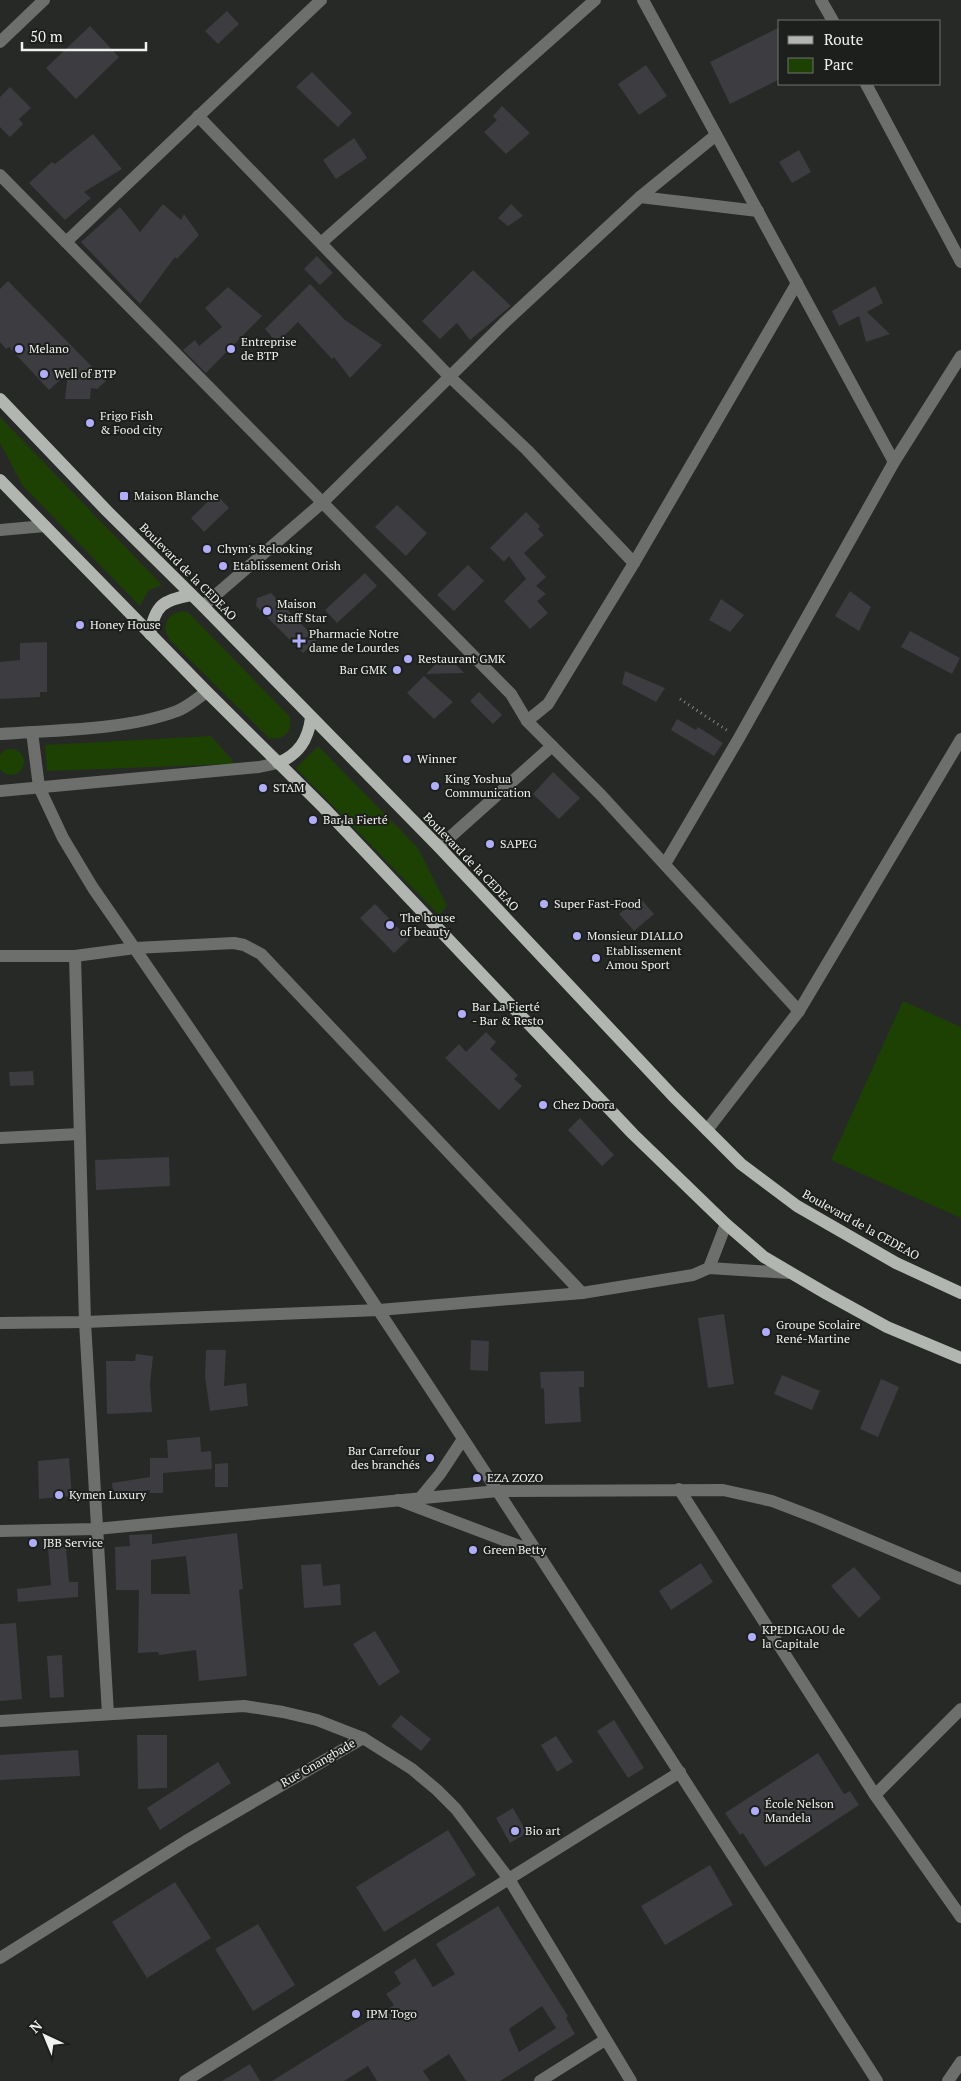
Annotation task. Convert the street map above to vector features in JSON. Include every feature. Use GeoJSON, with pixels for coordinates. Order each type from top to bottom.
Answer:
{"type":"FeatureCollection","features":[{"type":"Feature","properties":{"kind":"main road","name":"Boulevard de la CEDEAO"},"geometry":{"type":"LineString","coordinates":[[0,399],[107,511],[203,606],[439,847],[741,1164],[797,1206],[896,1262],[961,1292]]}},
{"type":"Feature","properties":{"kind":"main road"},"geometry":{"type":"LineString","coordinates":[[0,480],[207,692],[324,808],[633,1134],[726,1224],[764,1257],[790,1273],[887,1326],[961,1358]]}},
{"type":"Feature","properties":{"kind":"main road"},"geometry":{"type":"LineString","coordinates":[[150,634],[153,617],[162,605],[173,598],[191,595]]}},
{"type":"Feature","properties":{"kind":"main road"},"geometry":{"type":"LineString","coordinates":[[278,763],[290,758],[302,746],[309,733],[311,718]]}},
{"type":"Feature","properties":{"kind":"street"},"geometry":{"type":"LineString","coordinates":[[0,42],[44,0]]}},
{"type":"Feature","properties":{"kind":"street"},"geometry":{"type":"LineString","coordinates":[[321,243],[595,0]]}},
{"type":"Feature","properties":{"kind":"street"},"geometry":{"type":"LineString","coordinates":[[643,0],[894,462]]}},
{"type":"Feature","properties":{"kind":"street"},"geometry":{"type":"LineString","coordinates":[[821,0],[832,20]]}},
{"type":"Feature","properties":{"kind":"street"},"geometry":{"type":"LineString","coordinates":[[66,242],[316,2]]}},
{"type":"Feature","properties":{"kind":"street"},"geometry":{"type":"LineString","coordinates":[[867,85],[961,262]]}},
{"type":"Feature","properties":{"kind":"street"},"geometry":{"type":"LineString","coordinates":[[198,116],[449,376],[527,450],[634,563]]}},
{"type":"Feature","properties":{"kind":"street"},"geometry":{"type":"LineString","coordinates":[[203,606],[322,502],[449,376],[640,197],[716,135]]}},
{"type":"Feature","properties":{"kind":"street"},"geometry":{"type":"LineString","coordinates":[[0,175],[511,694],[527,721],[601,795],[800,1011]]}},
{"type":"Feature","properties":{"kind":"street"},"geometry":{"type":"LineString","coordinates":[[640,197],[758,211]]}},
{"type":"Feature","properties":{"kind":"street"},"geometry":{"type":"LineString","coordinates":[[527,721],[548,704],[634,563],[797,283]]}},
{"type":"Feature","properties":{"kind":"street"},"geometry":{"type":"LineString","coordinates":[[665,864],[739,738],[894,462],[961,356]]}},
{"type":"Feature","properties":{"kind":"street"},"geometry":{"type":"LineString","coordinates":[[0,530],[45,526]]}},
{"type":"Feature","properties":{"kind":"street"},"geometry":{"type":"LineString","coordinates":[[0,734],[110,725],[157,717],[179,710],[207,692]]}},
{"type":"Feature","properties":{"kind":"street"},"geometry":{"type":"LineString","coordinates":[[32,732],[38,787],[63,838],[93,888],[379,1310],[498,1491],[877,2081]]}},
{"type":"Feature","properties":{"kind":"street"},"geometry":{"type":"LineString","coordinates":[[707,1130],[800,1011],[961,739]]}},
{"type":"Feature","properties":{"kind":"street"},"geometry":{"type":"LineString","coordinates":[[439,847],[552,746]]}},
{"type":"Feature","properties":{"kind":"street"},"geometry":{"type":"LineString","coordinates":[[0,791],[259,767],[278,763]]}},
{"type":"Feature","properties":{"kind":"street"},"geometry":{"type":"LineString","coordinates":[[0,956],[75,956],[135,948],[234,943],[244,945],[261,954],[582,1293]]}},
{"type":"Feature","properties":{"kind":"street"},"geometry":{"type":"LineString","coordinates":[[75,956],[85,1322],[108,1714]]}},
{"type":"Feature","properties":{"kind":"street"},"geometry":{"type":"LineString","coordinates":[[0,1138],[79,1134]]}},
{"type":"Feature","properties":{"kind":"street"},"geometry":{"type":"LineString","coordinates":[[709,1268],[726,1224]]}},
{"type":"Feature","properties":{"kind":"street"},"geometry":{"type":"LineString","coordinates":[[0,1324],[379,1310],[582,1293],[693,1274],[709,1268],[790,1273]]}},
{"type":"Feature","properties":{"kind":"street"},"geometry":{"type":"LineString","coordinates":[[421,1497],[440,1474],[463,1439]]}},
{"type":"Feature","properties":{"kind":"street"},"geometry":{"type":"LineString","coordinates":[[679,1489],[875,1795],[961,1917]]}},
{"type":"Feature","properties":{"kind":"street"},"geometry":{"type":"LineString","coordinates":[[0,1531],[96,1529],[498,1491],[723,1490],[772,1501],[961,1579]]}},
{"type":"Feature","properties":{"kind":"street"},"geometry":{"type":"LineString","coordinates":[[398,1500],[538,1553]]}},
{"type":"Feature","properties":{"kind":"street"},"geometry":{"type":"LineString","coordinates":[[0,1721],[244,1706],[317,1720],[363,1738]]}},
{"type":"Feature","properties":{"kind":"street"},"geometry":{"type":"LineString","coordinates":[[875,1795],[961,1709]]}},
{"type":"Feature","properties":{"kind":"street","name":"Rue Gnangbade"},"geometry":{"type":"LineString","coordinates":[[0,1958],[186,1841],[363,1738],[412,1770],[437,1790],[456,1810],[509,1879],[631,2081]]}},
{"type":"Feature","properties":{"kind":"street"},"geometry":{"type":"LineString","coordinates":[[185,2081],[680,1772]]}},
{"type":"Feature","properties":{"kind":"street"},"geometry":{"type":"LineString","coordinates":[[540,2081],[605,2040]]}},
{"type":"Feature","properties":{"kind":"street"},"geometry":{"type":"LineString","coordinates":[[948,2081],[961,2062]]}},
{"type":"Feature","properties":{"kind":"path"},"geometry":{"type":"LineString","coordinates":[[680,699],[739,738]]}},
{"type":"Feature","properties":{"kind":"green space"},"geometry":{"type":"Polygon","coordinates":[[[0,417],[162,585],[148,591],[140,606],[23,486],[0,443],[0,417]]]}},
{"type":"Feature","properties":{"kind":"green space"},"geometry":{"type":"Polygon","coordinates":[[[182,611],[189,613],[290,717],[290,727],[283,737],[269,738],[169,639],[166,629],[167,621],[169,617],[182,611]]]}},
{"type":"Feature","properties":{"kind":"green space"},"geometry":{"type":"Polygon","coordinates":[[[211,736],[233,761],[232,764],[47,771],[45,745],[211,736]]]}},
{"type":"Feature","properties":{"kind":"green space"},"geometry":{"type":"Polygon","coordinates":[[[318,746],[418,848],[447,906],[439,915],[296,768],[318,746]]]}},
{"type":"Feature","properties":{"kind":"green space"},"geometry":{"type":"Polygon","coordinates":[[[6,750],[16,750],[23,757],[23,767],[16,774],[6,774],[-1,767],[-1,757],[6,750]]]}},
{"type":"Feature","properties":{"kind":"green space"},"geometry":{"type":"Polygon","coordinates":[[[903,1001],[961,1027],[961,1218],[831,1160],[903,1001]]]}},
{"type":"Feature","properties":{"kind":"building"},"geometry":{"type":"Polygon","coordinates":[[[227,11],[239,24],[218,44],[205,31],[227,11]]]}},
{"type":"Feature","properties":{"kind":"building"},"geometry":{"type":"Polygon","coordinates":[[[90,26],[119,57],[76,99],[46,68],[90,26]]]}},
{"type":"Feature","properties":{"kind":"building"},"geometry":{"type":"Polygon","coordinates":[[[778,28],[778,80],[730,104],[710,62],[778,28]]]}},
{"type":"Feature","properties":{"kind":"building"},"geometry":{"type":"Polygon","coordinates":[[[646,65],[667,96],[639,115],[618,84],[646,65]]]}},
{"type":"Feature","properties":{"kind":"building"},"geometry":{"type":"Polygon","coordinates":[[[312,72],[352,113],[338,127],[296,87],[312,72]]]}},
{"type":"Feature","properties":{"kind":"building"},"geometry":{"type":"Polygon","coordinates":[[[10,87],[31,108],[19,119],[23,124],[10,137],[0,127],[0,97],[10,87]]]}},
{"type":"Feature","properties":{"kind":"building"},"geometry":{"type":"Polygon","coordinates":[[[502,106],[530,133],[506,154],[484,132],[497,120],[493,116],[502,106]]]}},
{"type":"Feature","properties":{"kind":"building"},"geometry":{"type":"Polygon","coordinates":[[[93,134],[122,169],[84,192],[91,198],[65,220],[29,183],[52,162],[55,164],[93,134]]]}},
{"type":"Feature","properties":{"kind":"building"},"geometry":{"type":"Polygon","coordinates":[[[354,138],[367,158],[336,179],[323,160],[354,138]]]}},
{"type":"Feature","properties":{"kind":"building"},"geometry":{"type":"Polygon","coordinates":[[[799,150],[811,172],[792,183],[779,162],[799,150]]]}},
{"type":"Feature","properties":{"kind":"building"},"geometry":{"type":"Polygon","coordinates":[[[163,204],[181,220],[184,214],[199,235],[177,259],[175,257],[140,304],[81,242],[120,207],[140,232],[163,204]]]}},
{"type":"Feature","properties":{"kind":"building"},"geometry":{"type":"Polygon","coordinates":[[[511,204],[523,216],[508,226],[498,218],[511,204]]]}},
{"type":"Feature","properties":{"kind":"building"},"geometry":{"type":"Polygon","coordinates":[[[317,256],[333,273],[320,285],[304,269],[317,256]]]}},
{"type":"Feature","properties":{"kind":"building"},"geometry":{"type":"Polygon","coordinates":[[[473,270],[511,306],[470,340],[457,323],[440,339],[422,321],[473,270]]]}},
{"type":"Feature","properties":{"kind":"building"},"geometry":{"type":"Polygon","coordinates":[[[8,281],[106,381],[97,389],[91,388],[90,399],[65,399],[68,373],[49,390],[9,347],[6,349],[0,342],[0,289],[8,281]]]}},
{"type":"Feature","properties":{"kind":"building"},"geometry":{"type":"Polygon","coordinates":[[[310,284],[345,320],[382,345],[350,378],[334,357],[332,359],[298,322],[277,343],[265,329],[310,284]]]}},
{"type":"Feature","properties":{"kind":"building"},"geometry":{"type":"Polygon","coordinates":[[[875,286],[883,303],[867,312],[890,334],[866,342],[859,316],[839,326],[832,311],[875,286]]]}},
{"type":"Feature","properties":{"kind":"building"},"geometry":{"type":"Polygon","coordinates":[[[228,287],[262,316],[206,373],[183,350],[195,340],[199,346],[222,327],[205,308],[228,287]]]}},
{"type":"Feature","properties":{"kind":"building"},"geometry":{"type":"Polygon","coordinates":[[[216,494],[229,508],[204,532],[191,518],[216,494]]]}},
{"type":"Feature","properties":{"kind":"building"},"geometry":{"type":"Polygon","coordinates":[[[397,505],[427,533],[406,556],[375,527],[397,505]]]}},
{"type":"Feature","properties":{"kind":"building"},"geometry":{"type":"Polygon","coordinates":[[[526,512],[540,526],[538,529],[544,535],[524,553],[546,577],[536,586],[546,594],[537,601],[548,613],[530,629],[504,601],[526,579],[509,556],[504,562],[490,548],[526,512]]]}},
{"type":"Feature","properties":{"kind":"building"},"geometry":{"type":"Polygon","coordinates":[[[468,565],[484,581],[454,611],[437,595],[468,565]]]}},
{"type":"Feature","properties":{"kind":"building"},"geometry":{"type":"Polygon","coordinates":[[[365,573],[377,586],[337,623],[325,610],[365,573]]]}},
{"type":"Feature","properties":{"kind":"building"},"geometry":{"type":"Polygon","coordinates":[[[850,591],[871,607],[859,631],[835,616],[850,591]]]}},
{"type":"Feature","properties":{"kind":"building"},"geometry":{"type":"Polygon","coordinates":[[[271,593],[317,640],[303,653],[256,606],[257,598],[271,593]]]}},
{"type":"Feature","properties":{"kind":"building"},"geometry":{"type":"Polygon","coordinates":[[[721,599],[744,615],[730,632],[709,620],[721,599]]]}},
{"type":"Feature","properties":{"kind":"building"},"geometry":{"type":"Polygon","coordinates":[[[910,631],[960,658],[952,674],[901,647],[910,631]]]}},
{"type":"Feature","properties":{"kind":"building"},"geometry":{"type":"Polygon","coordinates":[[[47,642],[47,692],[40,692],[40,697],[0,699],[0,662],[20,660],[20,643],[47,642]]]}},
{"type":"Feature","properties":{"kind":"building"},"geometry":{"type":"Polygon","coordinates":[[[446,654],[464,673],[426,674],[446,654]]]}},
{"type":"Feature","properties":{"kind":"building"},"geometry":{"type":"Polygon","coordinates":[[[625,671],[665,688],[656,702],[622,684],[625,671]]]}},
{"type":"Feature","properties":{"kind":"building"},"geometry":{"type":"Polygon","coordinates":[[[424,676],[453,702],[434,719],[407,693],[424,676]]]}},
{"type":"Feature","properties":{"kind":"building"},"geometry":{"type":"Polygon","coordinates":[[[479,692],[502,715],[493,724],[470,701],[479,692]]]}},
{"type":"Feature","properties":{"kind":"building"},"geometry":{"type":"Polygon","coordinates":[[[677,719],[696,730],[698,727],[723,743],[714,756],[671,730],[677,719]]]}},
{"type":"Feature","properties":{"kind":"building"},"geometry":{"type":"Polygon","coordinates":[[[553,772],[580,798],[559,819],[533,794],[553,772]]]}},
{"type":"Feature","properties":{"kind":"building"},"geometry":{"type":"Polygon","coordinates":[[[639,897],[654,914],[634,931],[619,914],[639,897]]]}},
{"type":"Feature","properties":{"kind":"building"},"geometry":{"type":"Polygon","coordinates":[[[375,904],[409,939],[394,953],[360,918],[375,904]]]}},
{"type":"Feature","properties":{"kind":"building"},"geometry":{"type":"Polygon","coordinates":[[[486,1032],[496,1042],[490,1049],[518,1075],[514,1079],[522,1086],[499,1110],[445,1058],[459,1044],[466,1052],[486,1032]]]}},
{"type":"Feature","properties":{"kind":"building"},"geometry":{"type":"Polygon","coordinates":[[[33,1071],[34,1085],[10,1086],[9,1072],[33,1071]]]}},
{"type":"Feature","properties":{"kind":"building"},"geometry":{"type":"Polygon","coordinates":[[[580,1118],[614,1155],[602,1166],[568,1130],[580,1118]]]}},
{"type":"Feature","properties":{"kind":"building"},"geometry":{"type":"Polygon","coordinates":[[[169,1157],[170,1186],[96,1190],[95,1160],[169,1157]]]}},
{"type":"Feature","properties":{"kind":"building"},"geometry":{"type":"Polygon","coordinates":[[[724,1314],[734,1384],[708,1388],[698,1318],[724,1314]]]}},
{"type":"Feature","properties":{"kind":"building"},"geometry":{"type":"Polygon","coordinates":[[[471,1340],[489,1341],[488,1371],[470,1370],[471,1340]]]}},
{"type":"Feature","properties":{"kind":"building"},"geometry":{"type":"Polygon","coordinates":[[[206,1350],[226,1350],[224,1386],[246,1383],[248,1406],[210,1411],[205,1377],[206,1350]]]}},
{"type":"Feature","properties":{"kind":"building"},"geometry":{"type":"Polygon","coordinates":[[[136,1354],[153,1356],[150,1384],[152,1412],[107,1414],[106,1361],[135,1361],[136,1354]]]}},
{"type":"Feature","properties":{"kind":"building"},"geometry":{"type":"Polygon","coordinates":[[[584,1371],[584,1387],[579,1387],[581,1422],[545,1424],[544,1388],[541,1389],[540,1372],[584,1371]]]}},
{"type":"Feature","properties":{"kind":"building"},"geometry":{"type":"Polygon","coordinates":[[[782,1375],[820,1391],[812,1410],[774,1394],[782,1375]]]}},
{"type":"Feature","properties":{"kind":"building"},"geometry":{"type":"Polygon","coordinates":[[[881,1379],[899,1387],[878,1437],[860,1429],[881,1379]]]}},
{"type":"Feature","properties":{"kind":"building"},"geometry":{"type":"Polygon","coordinates":[[[200,1437],[201,1452],[211,1451],[212,1469],[163,1473],[163,1493],[150,1493],[150,1490],[113,1495],[112,1483],[150,1477],[150,1458],[168,1458],[167,1440],[200,1437]]]}},
{"type":"Feature","properties":{"kind":"building"},"geometry":{"type":"Polygon","coordinates":[[[69,1458],[72,1496],[39,1499],[38,1461],[69,1458]]]}},
{"type":"Feature","properties":{"kind":"building"},"geometry":{"type":"Polygon","coordinates":[[[228,1463],[228,1487],[215,1487],[215,1464],[228,1463]]]}},
{"type":"Feature","properties":{"kind":"building"},"geometry":{"type":"Polygon","coordinates":[[[237,1533],[243,1589],[239,1590],[247,1676],[199,1681],[196,1650],[159,1655],[158,1652],[138,1653],[139,1590],[116,1590],[115,1547],[130,1546],[129,1535],[152,1534],[152,1544],[237,1533]],[[186,1556],[151,1560],[151,1594],[190,1594],[186,1556]]]}},
{"type":"Feature","properties":{"kind":"building"},"geometry":{"type":"Polygon","coordinates":[[[66,1547],[69,1582],[78,1582],[78,1597],[18,1602],[17,1589],[51,1585],[48,1548],[66,1547]]]}},
{"type":"Feature","properties":{"kind":"building"},"geometry":{"type":"Polygon","coordinates":[[[701,1563],[713,1582],[671,1610],[659,1591],[701,1563]]]}},
{"type":"Feature","properties":{"kind":"building"},"geometry":{"type":"Polygon","coordinates":[[[321,1564],[323,1586],[340,1584],[341,1605],[304,1608],[301,1565],[321,1564]]]}},
{"type":"Feature","properties":{"kind":"building"},"geometry":{"type":"Polygon","coordinates":[[[854,1567],[881,1598],[859,1618],[831,1586],[854,1567]]]}},
{"type":"Feature","properties":{"kind":"building"},"geometry":{"type":"Polygon","coordinates":[[[16,1623],[22,1699],[0,1701],[0,1624],[16,1623]]]}},
{"type":"Feature","properties":{"kind":"building"},"geometry":{"type":"Polygon","coordinates":[[[375,1631],[400,1672],[379,1686],[353,1644],[375,1631]]]}},
{"type":"Feature","properties":{"kind":"building"},"geometry":{"type":"Polygon","coordinates":[[[62,1655],[64,1697],[50,1698],[47,1656],[62,1655]]]}},
{"type":"Feature","properties":{"kind":"building"},"geometry":{"type":"Polygon","coordinates":[[[401,1715],[431,1739],[421,1751],[391,1726],[401,1715]]]}},
{"type":"Feature","properties":{"kind":"building"},"geometry":{"type":"Polygon","coordinates":[[[614,1720],[644,1768],[628,1778],[597,1731],[614,1720]]]}},
{"type":"Feature","properties":{"kind":"building"},"geometry":{"type":"Polygon","coordinates":[[[137,1735],[167,1735],[167,1788],[138,1789],[137,1735]]]}},
{"type":"Feature","properties":{"kind":"building"},"geometry":{"type":"Polygon","coordinates":[[[556,1736],[573,1762],[557,1772],[541,1745],[556,1736]]]}},
{"type":"Feature","properties":{"kind":"building"},"geometry":{"type":"Polygon","coordinates":[[[78,1750],[80,1776],[0,1780],[0,1755],[78,1750]]]}},
{"type":"Feature","properties":{"kind":"building"},"geometry":{"type":"Polygon","coordinates":[[[818,1753],[844,1794],[850,1791],[859,1805],[765,1867],[743,1833],[740,1835],[725,1813],[818,1753]]]}},
{"type":"Feature","properties":{"kind":"building"},"geometry":{"type":"Polygon","coordinates":[[[218,1762],[231,1783],[160,1830],[147,1808],[218,1762]]]}},
{"type":"Feature","properties":{"kind":"building"},"geometry":{"type":"Polygon","coordinates":[[[513,1808],[527,1833],[510,1843],[496,1818],[513,1808]]]}},
{"type":"Feature","properties":{"kind":"building"},"geometry":{"type":"Polygon","coordinates":[[[448,1830],[476,1875],[384,1932],[356,1887],[448,1830]]]}},
{"type":"Feature","properties":{"kind":"building"},"geometry":{"type":"Polygon","coordinates":[[[710,1865],[733,1905],[665,1945],[641,1906],[710,1865]]]}},
{"type":"Feature","properties":{"kind":"building"},"geometry":{"type":"Polygon","coordinates":[[[175,1882],[211,1938],[147,1978],[112,1922],[175,1882]]]}},
{"type":"Feature","properties":{"kind":"building"},"geometry":{"type":"Polygon","coordinates":[[[498,1906],[568,2016],[566,2018],[575,2034],[500,2081],[466,2081],[449,2054],[423,2071],[430,2081],[377,2081],[368,2066],[344,2081],[272,2081],[394,2005],[386,1994],[401,1984],[394,1972],[415,1958],[433,1987],[455,1974],[436,1944],[498,1906]],[[542,2006],[509,2029],[519,2052],[556,2028],[542,2006]]]}},
{"type":"Feature","properties":{"kind":"building"},"geometry":{"type":"Polygon","coordinates":[[[258,1924],[295,1985],[253,2011],[215,1949],[258,1924]]]}},
{"type":"Feature","properties":{"kind":"building"},"geometry":{"type":"Polygon","coordinates":[[[250,2064],[260,2081],[222,2081],[250,2064]]]}},
{"type":"Feature","properties":{"kind":"place","name":"Melano"},"geometry":{"type":"Point","coordinates":[19,349]}},
{"type":"Feature","properties":{"kind":"place","name":"Entreprise de BTP"},"geometry":{"type":"Point","coordinates":[231,349]}},
{"type":"Feature","properties":{"kind":"place","name":"Well of BTP"},"geometry":{"type":"Point","coordinates":[44,374]}},
{"type":"Feature","properties":{"kind":"place","name":"Frigo Fish & Food city"},"geometry":{"type":"Point","coordinates":[90,423]}},
{"type":"Feature","properties":{"kind":"place","name":"Maison Blanche"},"geometry":{"type":"Point","coordinates":[124,496]}},
{"type":"Feature","properties":{"kind":"place","name":"Chym's Relooking"},"geometry":{"type":"Point","coordinates":[207,549]}},
{"type":"Feature","properties":{"kind":"place","name":"Etablissement Orish"},"geometry":{"type":"Point","coordinates":[223,566]}},
{"type":"Feature","properties":{"kind":"place","name":"Maison Staff Star"},"geometry":{"type":"Point","coordinates":[267,611]}},
{"type":"Feature","properties":{"kind":"place","name":"Honey House"},"geometry":{"type":"Point","coordinates":[80,625]}},
{"type":"Feature","properties":{"kind":"place","name":"Pharmacie Notre dame de Lourdes"},"geometry":{"type":"Point","coordinates":[299,641]}},
{"type":"Feature","properties":{"kind":"place","name":"Restaurant GMK"},"geometry":{"type":"Point","coordinates":[408,659]}},
{"type":"Feature","properties":{"kind":"place","name":"Bar GMK"},"geometry":{"type":"Point","coordinates":[397,670]}},
{"type":"Feature","properties":{"kind":"place","name":"Winner"},"geometry":{"type":"Point","coordinates":[407,759]}},
{"type":"Feature","properties":{"kind":"place","name":"King Yoshua Communication"},"geometry":{"type":"Point","coordinates":[435,786]}},
{"type":"Feature","properties":{"kind":"place","name":"STAM"},"geometry":{"type":"Point","coordinates":[263,788]}},
{"type":"Feature","properties":{"kind":"place","name":"Bar la Fierté"},"geometry":{"type":"Point","coordinates":[313,820]}},
{"type":"Feature","properties":{"kind":"place","name":"SAPEG"},"geometry":{"type":"Point","coordinates":[490,844]}},
{"type":"Feature","properties":{"kind":"place","name":"Super Fast-Food"},"geometry":{"type":"Point","coordinates":[544,904]}},
{"type":"Feature","properties":{"kind":"place","name":"The house of beauty"},"geometry":{"type":"Point","coordinates":[390,925]}},
{"type":"Feature","properties":{"kind":"place","name":"Monsieur DIALLO"},"geometry":{"type":"Point","coordinates":[577,936]}},
{"type":"Feature","properties":{"kind":"place","name":"Etablissement Amou Sport"},"geometry":{"type":"Point","coordinates":[596,958]}},
{"type":"Feature","properties":{"kind":"place","name":"Bar La Fierté - Bar & Resto"},"geometry":{"type":"Point","coordinates":[462,1014]}},
{"type":"Feature","properties":{"kind":"place","name":"Chez Doora"},"geometry":{"type":"Point","coordinates":[543,1105]}},
{"type":"Feature","properties":{"kind":"place","name":"Groupe Scolaire René-Martine"},"geometry":{"type":"Point","coordinates":[766,1332]}},
{"type":"Feature","properties":{"kind":"place","name":"Bar Carrefour des branchés"},"geometry":{"type":"Point","coordinates":[430,1458]}},
{"type":"Feature","properties":{"kind":"place","name":"EZA ZOZO"},"geometry":{"type":"Point","coordinates":[477,1478]}},
{"type":"Feature","properties":{"kind":"place","name":"Kymen Luxury"},"geometry":{"type":"Point","coordinates":[59,1495]}},
{"type":"Feature","properties":{"kind":"place","name":"JBB Service"},"geometry":{"type":"Point","coordinates":[33,1543]}},
{"type":"Feature","properties":{"kind":"place","name":"Green Betty"},"geometry":{"type":"Point","coordinates":[473,1550]}},
{"type":"Feature","properties":{"kind":"place","name":"KPEDIGAOU de la Capitale"},"geometry":{"type":"Point","coordinates":[752,1637]}},
{"type":"Feature","properties":{"kind":"place","name":"École Nelson Mandela"},"geometry":{"type":"Point","coordinates":[755,1811]}},
{"type":"Feature","properties":{"kind":"place","name":"Bio art"},"geometry":{"type":"Point","coordinates":[515,1831]}},
{"type":"Feature","properties":{"kind":"place","name":"IPM Togo"},"geometry":{"type":"Point","coordinates":[356,2014]}}]}
